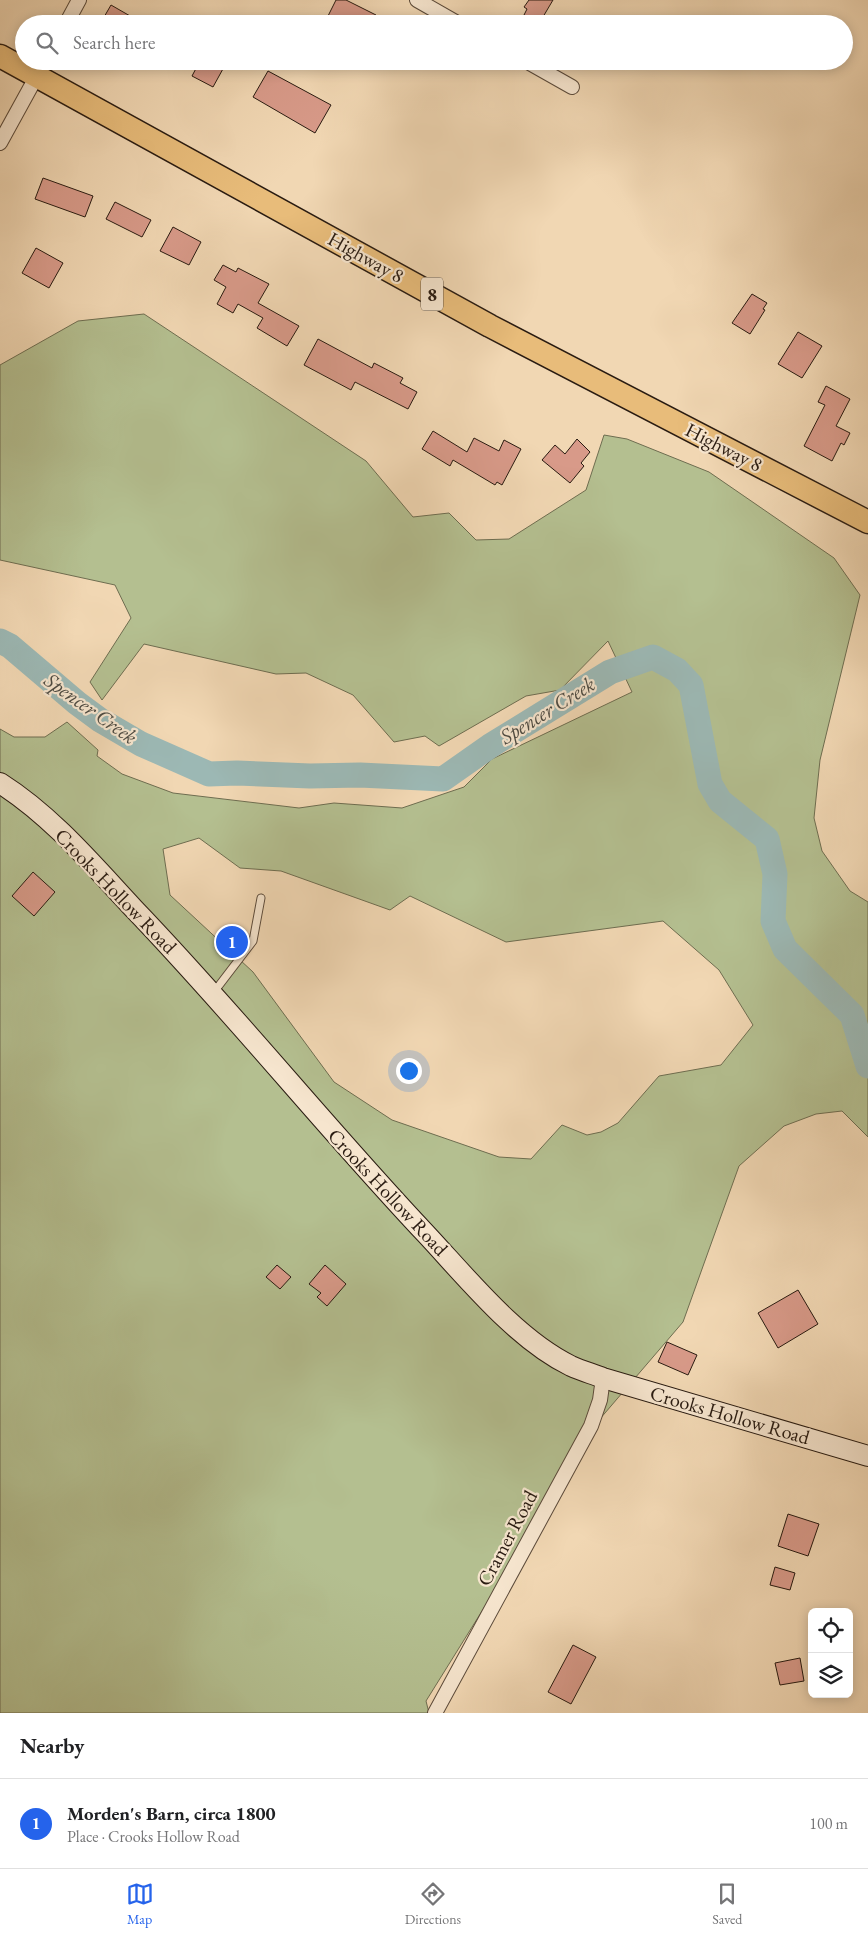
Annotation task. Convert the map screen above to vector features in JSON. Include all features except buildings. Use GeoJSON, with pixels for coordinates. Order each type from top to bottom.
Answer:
{"type":"FeatureCollection","features":[{"type":"Feature","properties":{"kind":"main road","name":"Highway 8"},"geometry":{"type":"LineString","coordinates":[[0,56],[15,61]]}},
{"type":"Feature","properties":{"kind":"main road","name":"Highway 8"},"geometry":{"type":"LineString","coordinates":[[43,70],[490,326],[868,522]]}},
{"type":"Feature","properties":{"kind":"street"},"geometry":{"type":"LineString","coordinates":[[71,15],[79,0]]}},
{"type":"Feature","properties":{"kind":"street"},"geometry":{"type":"LineString","coordinates":[[417,0],[444,15]]}},
{"type":"Feature","properties":{"kind":"street"},"geometry":{"type":"LineString","coordinates":[[0,143],[40,70]]}},
{"type":"Feature","properties":{"kind":"street"},"geometry":{"type":"LineString","coordinates":[[542,70],[572,87]]}},
{"type":"Feature","properties":{"kind":"street","name":"Crooks Hollow Road"},"geometry":{"type":"LineString","coordinates":[[0,783],[26,802],[61,833],[173,950],[364,1168],[492,1305],[529,1338],[569,1365],[603,1378],[868,1456]]}},
{"type":"Feature","properties":{"kind":"street","name":"Cramer Road"},"geometry":{"type":"LineString","coordinates":[[435,1713],[591,1426],[600,1400],[603,1378]]}},
{"type":"Feature","properties":{"kind":"lane"},"geometry":{"type":"LineString","coordinates":[[212,994],[253,942],[261,898]]}},
{"type":"Feature","properties":{"kind":"green space"},"geometry":{"type":"Polygon","coordinates":[[[144,314],[366,461],[413,517],[449,513],[476,540],[509,539],[586,490],[604,435],[627,439],[709,472],[834,558],[860,595],[820,760],[814,818],[822,851],[850,891],[868,902],[868,1137],[842,1111],[816,1114],[784,1126],[739,1166],[683,1322],[569,1455],[530,1534],[426,1701],[429,1713],[0,1713],[0,729],[14,737],[45,737],[67,722],[98,750],[97,756],[122,774],[173,793],[299,808],[334,803],[402,808],[464,787],[492,759],[632,692],[608,641],[560,690],[526,696],[439,746],[425,736],[394,742],[353,695],[306,673],[276,674],[144,644],[102,700],[90,682],[131,618],[115,585],[0,560],[0,365],[78,321],[144,314]],[[199,838],[163,849],[170,895],[253,972],[334,1082],[392,1120],[499,1157],[531,1159],[562,1125],[587,1135],[601,1132],[618,1123],[659,1076],[721,1065],[753,1025],[719,970],[663,921],[506,942],[410,896],[390,910],[281,871],[240,868],[199,838]]]}},
{"type":"Feature","properties":{"kind":"waterway","name":"Spencer Creek"},"geometry":{"type":"LineString","coordinates":[[0,641],[10,646],[100,720],[141,744],[209,774],[360,775],[443,779],[490,746],[610,672],[653,657],[677,670],[691,685],[710,784],[720,801],[767,839],[775,874],[773,921],[785,949],[852,1015],[868,1066]]}},
{"type":"Feature","properties":{"kind":"place","name":"Morden's Barn, circa 1800"},"geometry":{"type":"Point","coordinates":[232,942]}}]}
